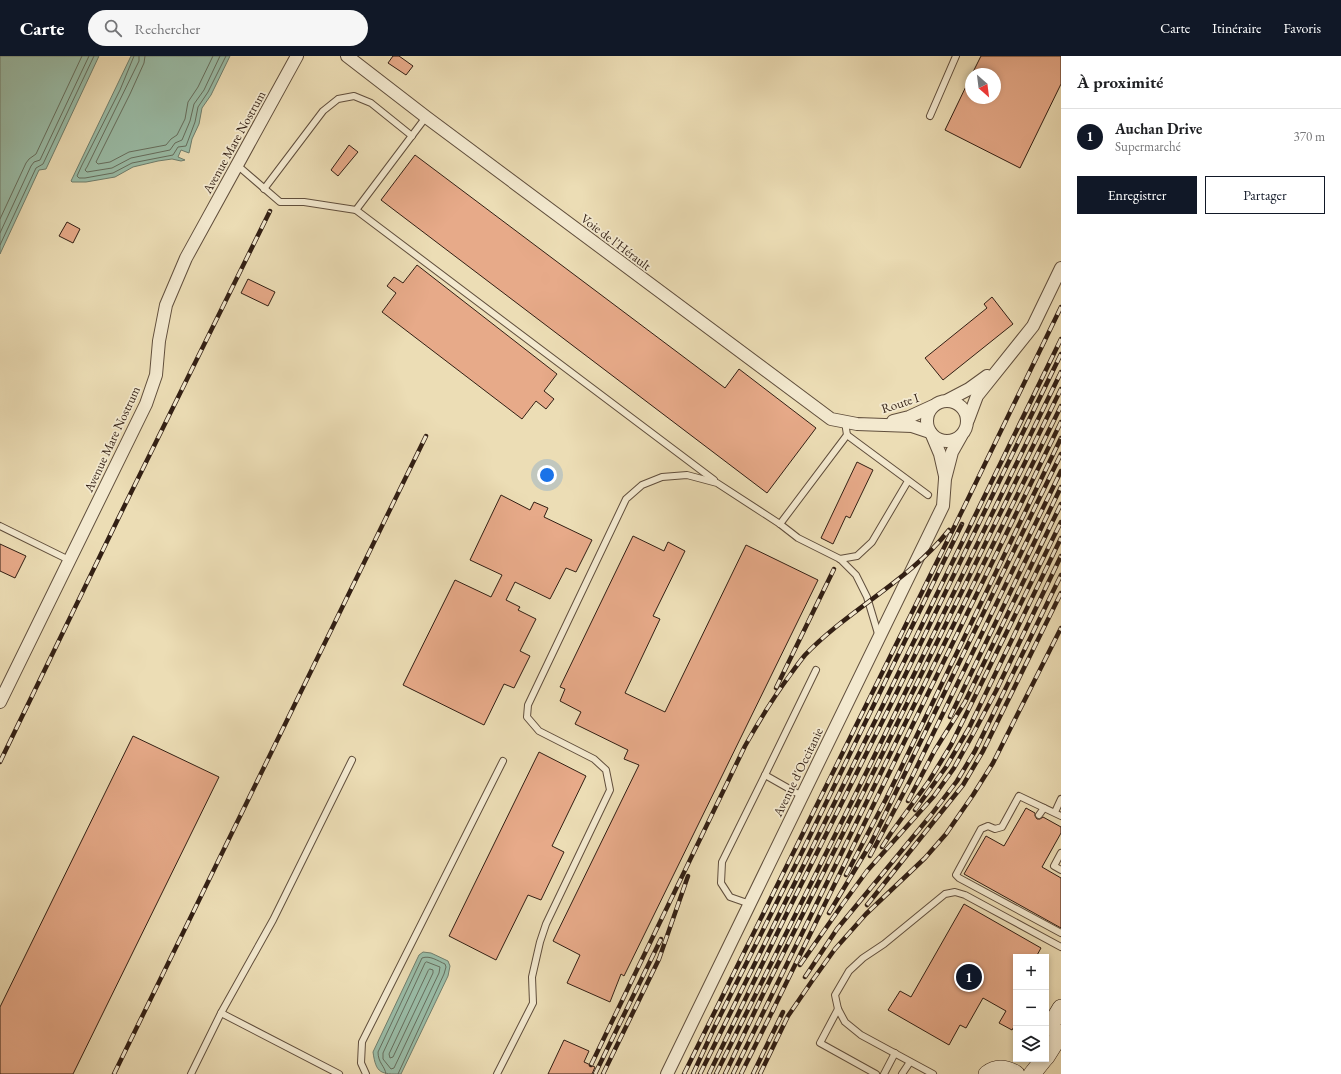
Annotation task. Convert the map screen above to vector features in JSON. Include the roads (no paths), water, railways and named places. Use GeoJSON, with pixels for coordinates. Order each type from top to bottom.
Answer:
{"type":"FeatureCollection","features":[{"type":"Feature","properties":{"kind":"main road"},"geometry":{"type":"LineString","coordinates":[[1048,1026],[1061,1008]]}},
{"type":"Feature","properties":{"kind":"main road"},"geometry":{"type":"LineString","coordinates":[[1049,1052],[1061,1033]]}},
{"type":"Feature","properties":{"kind":"main road"},"geometry":{"type":"LineString","coordinates":[[1032,1074],[1042,1062]]}},
{"type":"Feature","properties":{"kind":"main road"},"geometry":{"type":"LineString","coordinates":[[987,1074],[997,1069],[1012,1067]]}},
{"type":"Feature","properties":{"kind":"street","name":"Avenue Mare Nostrum"},"geometry":{"type":"LineString","coordinates":[[0,702],[146,404],[156,375],[159,341],[166,305],[186,258],[297,56]]}},
{"type":"Feature","properties":{"kind":"street","name":"Voie de l'Hérault"},"geometry":{"type":"LineString","coordinates":[[347,56],[426,117],[831,419],[856,424],[879,424]]}},
{"type":"Feature","properties":{"kind":"street","name":"Avenue d'Occitanie"},"geometry":{"type":"LineString","coordinates":[[667,1074],[943,506],[945,479],[952,452],[966,429],[977,396],[1033,326],[1061,268]]}},
{"type":"Feature","properties":{"kind":"street","name":"Avenue d'Occitanie"},"geometry":{"type":"LineString","coordinates":[[945,479],[940,454],[927,424],[928,414],[933,406],[969,389],[998,368]]}},
{"type":"Feature","properties":{"kind":"street"},"geometry":{"type":"LineString","coordinates":[[948,400],[958,403],[965,410],[968,420]]}},
{"type":"Feature","properties":{"kind":"street","name":"Route I"},"geometry":{"type":"LineString","coordinates":[[879,424],[909,417],[933,406]]}},
{"type":"Feature","properties":{"kind":"street","name":"Route I"},"geometry":{"type":"LineString","coordinates":[[879,424],[912,426],[931,433]]}},
{"type":"Feature","properties":{"kind":"street"},"geometry":{"type":"LineString","coordinates":[[931,433],[941,440],[952,441],[961,436]]}},
{"type":"Feature","properties":{"kind":"lane"},"geometry":{"type":"LineString","coordinates":[[930,116],[956,56]]}},
{"type":"Feature","properties":{"kind":"lane"},"geometry":{"type":"LineString","coordinates":[[264,189],[323,111],[338,99],[354,96],[371,102],[412,136]]}},
{"type":"Feature","properties":{"kind":"lane"},"geometry":{"type":"LineString","coordinates":[[356,210],[426,117]]}},
{"type":"Feature","properties":{"kind":"lane"},"geometry":{"type":"LineString","coordinates":[[237,165],[280,202],[304,202],[356,210],[717,482],[780,524],[798,538],[840,559],[856,575],[867,597],[879,637]]}},
{"type":"Feature","properties":{"kind":"lane"},"geometry":{"type":"LineString","coordinates":[[844,422],[847,435],[928,495]]}},
{"type":"Feature","properties":{"kind":"lane"},"geometry":{"type":"LineString","coordinates":[[780,524],[847,435]]}},
{"type":"Feature","properties":{"kind":"lane"},"geometry":{"type":"LineString","coordinates":[[498,1074],[533,1003],[532,977],[540,942],[546,924],[610,790],[606,770],[594,758],[538,731],[527,717],[528,705],[626,499],[642,485],[662,477],[687,474],[717,482]]}},
{"type":"Feature","properties":{"kind":"lane"},"geometry":{"type":"LineString","coordinates":[[840,559],[857,556],[872,542],[908,481]]}},
{"type":"Feature","properties":{"kind":"lane"},"geometry":{"type":"LineString","coordinates":[[0,526],[69,560]]}},
{"type":"Feature","properties":{"kind":"lane"},"geometry":{"type":"LineString","coordinates":[[750,904],[730,897],[721,883],[722,862],[766,776],[816,670]]}},
{"type":"Feature","properties":{"kind":"lane"},"geometry":{"type":"LineString","coordinates":[[191,1074],[221,1013],[273,920],[352,760]]}},
{"type":"Feature","properties":{"kind":"lane"},"geometry":{"type":"LineString","coordinates":[[366,1074],[361,1063],[362,1042],[503,761]]}},
{"type":"Feature","properties":{"kind":"lane"},"geometry":{"type":"LineString","coordinates":[[766,776],[802,796]]}},
{"type":"Feature","properties":{"kind":"lane"},"geometry":{"type":"LineString","coordinates":[[1061,816],[1019,796],[1002,827],[995,829],[988,826],[981,829],[956,875],[1061,933]]}},
{"type":"Feature","properties":{"kind":"lane"},"geometry":{"type":"LineString","coordinates":[[1055,812],[1061,799]]}},
{"type":"Feature","properties":{"kind":"lane"},"geometry":{"type":"LineString","coordinates":[[1039,815],[1044,808]]}},
{"type":"Feature","properties":{"kind":"lane"},"geometry":{"type":"LineString","coordinates":[[968,852],[975,855]]}},
{"type":"Feature","properties":{"kind":"lane"},"geometry":{"type":"LineString","coordinates":[[1061,853],[1054,866],[1061,870]]}},
{"type":"Feature","properties":{"kind":"lane"},"geometry":{"type":"LineString","coordinates":[[933,1074],[861,1036],[845,1022],[838,1009],[835,994],[849,971],[863,958],[884,944],[945,894],[955,892],[964,895],[1061,947]]}},
{"type":"Feature","properties":{"kind":"lane"},"geometry":{"type":"LineString","coordinates":[[838,1009],[820,1043],[876,1074]]}},
{"type":"Feature","properties":{"kind":"lane"},"geometry":{"type":"LineString","coordinates":[[221,1013],[339,1074]]}},
{"type":"Feature","properties":{"kind":"lane"},"geometry":{"type":"LineString","coordinates":[[884,1074],[895,1053]]}},
{"type":"Feature","properties":{"kind":"lane"},"geometry":{"type":"LineString","coordinates":[[902,1074],[910,1062]]}},
{"type":"Feature","properties":{"kind":"water"},"geometry":{"type":"Polygon","coordinates":[[[0,56],[99,56],[46,169],[39,170],[0,254],[0,56]]]}},
{"type":"Feature","properties":{"kind":"water"},"geometry":{"type":"Polygon","coordinates":[[[131,56],[230,56],[211,95],[202,108],[199,124],[192,139],[189,153],[181,150],[178,157],[185,160],[181,161],[172,159],[158,161],[133,167],[115,177],[86,182],[72,182],[71,181],[131,56]]]}},
{"type":"Feature","properties":{"kind":"water"},"geometry":{"type":"Polygon","coordinates":[[[423,952],[431,953],[448,961],[450,966],[448,976],[401,1074],[384,1073],[378,1069],[373,1052],[419,955],[423,952]]]}},
{"type":"Feature","properties":{"kind":"railway"},"geometry":{"type":"LineString","coordinates":[[0,762],[270,211]]}},
{"type":"Feature","properties":{"kind":"railway"},"geometry":{"type":"LineString","coordinates":[[684,1074],[966,503],[1061,307]]}},
{"type":"Feature","properties":{"kind":"railway"},"geometry":{"type":"LineString","coordinates":[[700,1074],[882,707],[1061,339]]}},
{"type":"Feature","properties":{"kind":"railway"},"geometry":{"type":"LineString","coordinates":[[709,1074],[1061,354]]}},
{"type":"Feature","properties":{"kind":"railway"},"geometry":{"type":"LineString","coordinates":[[716,1074],[869,767],[1061,372]]}},
{"type":"Feature","properties":{"kind":"railway"},"geometry":{"type":"LineString","coordinates":[[725,1074],[1061,389]]}},
{"type":"Feature","properties":{"kind":"railway"},"geometry":{"type":"LineString","coordinates":[[733,1074],[1061,406]]}},
{"type":"Feature","properties":{"kind":"railway"},"geometry":{"type":"LineString","coordinates":[[772,1012],[1061,422]]}},
{"type":"Feature","properties":{"kind":"railway"},"geometry":{"type":"LineString","coordinates":[[114,1074],[426,436]]}},
{"type":"Feature","properties":{"kind":"railway"},"geometry":{"type":"LineString","coordinates":[[846,875],[886,799],[1061,438]]}},
{"type":"Feature","properties":{"kind":"railway"},"geometry":{"type":"LineString","coordinates":[[829,913],[871,843],[1061,454]]}},
{"type":"Feature","properties":{"kind":"railway"},"geometry":{"type":"LineString","coordinates":[[870,856],[912,777],[1061,471]]}},
{"type":"Feature","properties":{"kind":"railway"},"geometry":{"type":"LineString","coordinates":[[950,717],[1061,487]]}},
{"type":"Feature","properties":{"kind":"railway"},"geometry":{"type":"LineString","coordinates":[[908,801],[935,750],[965,702],[1061,504]]}},
{"type":"Feature","properties":{"kind":"railway"},"geometry":{"type":"LineString","coordinates":[[882,847],[929,781],[951,745],[1061,522]]}},
{"type":"Feature","properties":{"kind":"railway"},"geometry":{"type":"LineString","coordinates":[[693,1074],[715,1026],[805,846],[962,524]]}},
{"type":"Feature","properties":{"kind":"railway"},"geometry":{"type":"LineString","coordinates":[[591,1065],[745,746],[778,692],[805,655],[840,623],[916,565],[949,530]]}},
{"type":"Feature","properties":{"kind":"railway"},"geometry":{"type":"LineString","coordinates":[[915,810],[946,767],[969,728],[1061,538]]}},
{"type":"Feature","properties":{"kind":"railway"},"geometry":{"type":"LineString","coordinates":[[800,965],[867,871],[934,796],[954,768],[996,691],[1061,556]]}},
{"type":"Feature","properties":{"kind":"railway"},"geometry":{"type":"LineString","coordinates":[[776,688],[834,569]]}},
{"type":"Feature","properties":{"kind":"railway"},"geometry":{"type":"LineString","coordinates":[[805,977],[837,929],[931,815],[957,781],[975,751],[1061,575]]}},
{"type":"Feature","properties":{"kind":"railway"},"geometry":{"type":"LineString","coordinates":[[867,905],[963,785],[983,751],[1061,593]]}},
{"type":"Feature","properties":{"kind":"railway"},"geometry":{"type":"LineString","coordinates":[[760,1074],[788,1016],[835,949],[866,914],[925,858],[946,834],[973,795],[993,763],[1061,628]]}},
{"type":"Feature","properties":{"kind":"railway"},"geometry":{"type":"LineString","coordinates":[[603,1074],[659,959],[688,876]]}},
{"type":"Feature","properties":{"kind":"railway"},"geometry":{"type":"LineString","coordinates":[[595,1074],[661,939]]}},
{"type":"Feature","properties":{"kind":"railway"},"geometry":{"type":"LineString","coordinates":[[741,1074],[774,1008]]}},
{"type":"Feature","properties":{"kind":"railway"},"geometry":{"type":"LineString","coordinates":[[753,1074],[783,1012]]}},
{"type":"Feature","properties":{"kind":"place","name":"Auchan Drive"},"geometry":{"type":"Point","coordinates":[969,977]}}]}
